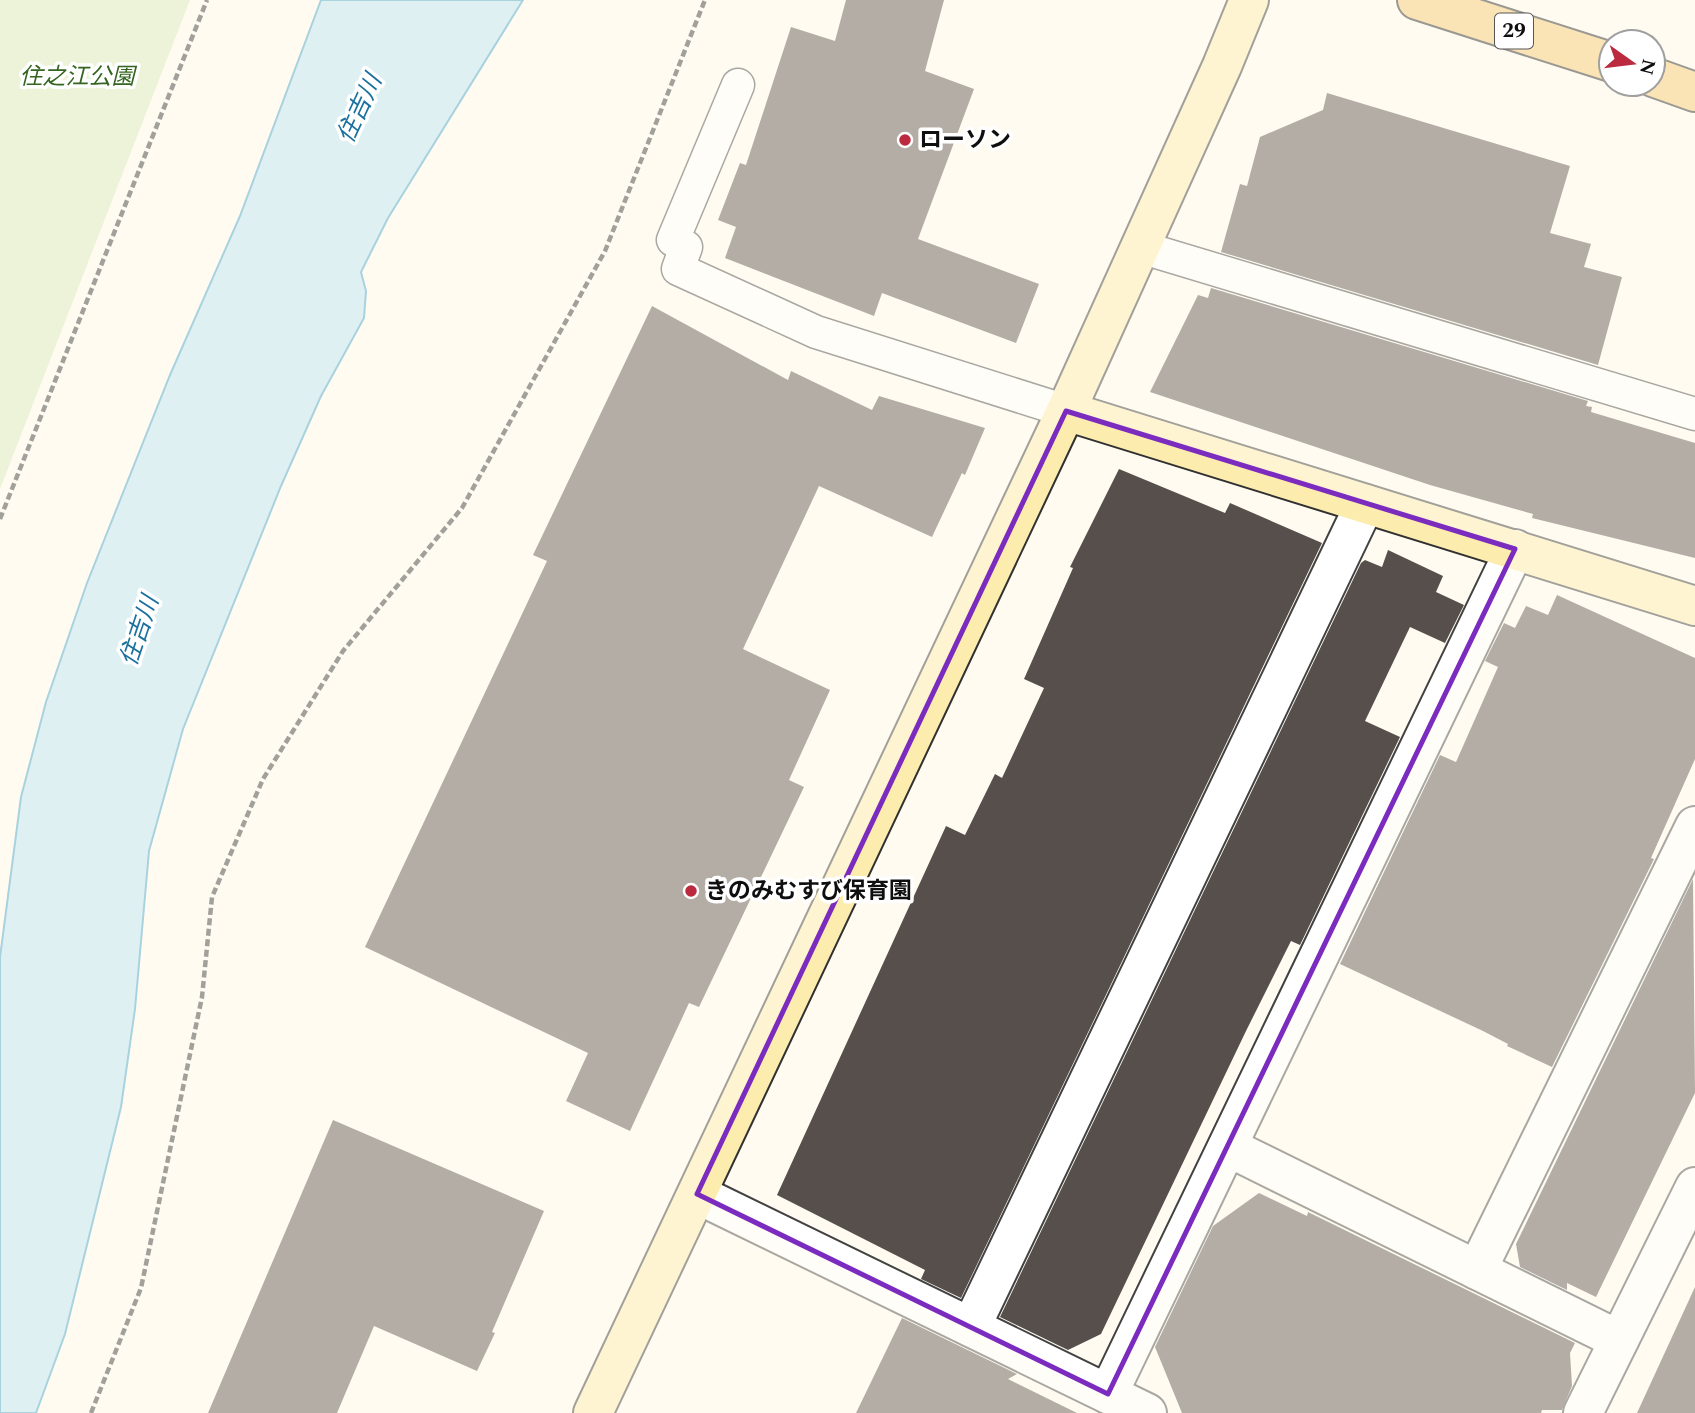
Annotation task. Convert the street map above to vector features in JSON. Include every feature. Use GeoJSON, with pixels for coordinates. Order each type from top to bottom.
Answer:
{"type":"FeatureCollection","features":[{"type":"Feature","properties":{"kind":"main road","name":"29"},"geometry":{"type":"LineString","coordinates":[[1417,0],[1597,58]]}},
{"type":"Feature","properties":{"kind":"main road"},"geometry":{"type":"LineString","coordinates":[[1667,82],[1695,92]]}},
{"type":"Feature","properties":{"kind":"street"},"geometry":{"type":"LineString","coordinates":[[593,1413],[1066,411],[1222,66],[1249,0]]}},
{"type":"Feature","properties":{"kind":"street"},"geometry":{"type":"LineString","coordinates":[[1066,411],[1695,606]]}},
{"type":"Feature","properties":{"kind":"street"},"geometry":{"type":"LineString","coordinates":[[971,1328],[1365,503]]}},
{"type":"Feature","properties":{"kind":"street"},"geometry":{"type":"LineString","coordinates":[[1108,1394],[1515,550]]}},
{"type":"Feature","properties":{"kind":"street"},"geometry":{"type":"LineString","coordinates":[[1477,1270],[1695,826]]}},
{"type":"Feature","properties":{"kind":"street"},"geometry":{"type":"LineString","coordinates":[[1228,1147],[1619,1340]]}},
{"type":"Feature","properties":{"kind":"street"},"geometry":{"type":"LineString","coordinates":[[1583,1413],[1695,1187]]}},
{"type":"Feature","properties":{"kind":"street"},"geometry":{"type":"LineString","coordinates":[[697,1194],[1147,1413]]}},
{"type":"Feature","properties":{"kind":"lane"},"geometry":{"type":"LineString","coordinates":[[738,85],[673,240],[687,247],[678,269],[816,332],[1066,411]]}},
{"type":"Feature","properties":{"kind":"lane"},"geometry":{"type":"LineString","coordinates":[[1140,247],[1695,414]]}},
{"type":"Feature","properties":{"kind":"path"},"geometry":{"type":"LineString","coordinates":[[0,519],[207,0]]}},
{"type":"Feature","properties":{"kind":"path"},"geometry":{"type":"LineString","coordinates":[[91,1413],[141,1288],[202,997],[212,897],[263,779],[343,650],[462,508],[605,251],[705,0]]}},
{"type":"Feature","properties":{"kind":"highlighted area"},"geometry":{"type":"Polygon","coordinates":[[[1066,411],[1515,549],[1108,1394],[697,1194],[1066,411]]]}},
{"type":"Feature","properties":{"kind":"green space","name":"住之江公園"},"geometry":{"type":"Polygon","coordinates":[[[0,0],[190,0],[0,489],[0,0]]]}},
{"type":"Feature","properties":{"kind":"water","name":"住吉川"},"geometry":{"type":"Polygon","coordinates":[[[321,0],[523,0],[388,218],[361,272],[366,291],[364,318],[321,396],[281,486],[183,729],[149,851],[135,1009],[121,1107],[65,1334],[36,1413],[0,1413],[0,957],[21,797],[46,702],[87,583],[170,375],[240,216],[321,0]]]}},
{"type":"Feature","properties":{"kind":"building"},"geometry":{"type":"Polygon","coordinates":[[[846,0],[944,0],[925,71],[974,89],[918,239],[1039,284],[1016,343],[882,293],[874,316],[725,258],[736,227],[718,220],[740,163],[746,165],[791,27],[835,41],[846,0]]]}},
{"type":"Feature","properties":{"kind":"building"},"geometry":{"type":"Polygon","coordinates":[[[1327,93],[1570,166],[1550,233],[1591,244],[1584,267],[1622,277],[1598,365],[1221,252],[1240,184],[1247,186],[1260,137],[1323,110],[1327,93]]]}},
{"type":"Feature","properties":{"kind":"building"},"geometry":{"type":"Polygon","coordinates":[[[1211,288],[1588,401],[1586,406],[1592,407],[1591,412],[1695,443],[1695,558],[1532,518],[1533,514],[1430,485],[1150,392],[1198,295],[1208,298],[1211,288]]]}},
{"type":"Feature","properties":{"kind":"building"},"geometry":{"type":"Polygon","coordinates":[[[652,306],[788,380],[791,371],[872,410],[879,396],[985,428],[965,475],[962,473],[932,537],[819,486],[743,649],[830,690],[789,780],[804,787],[699,1007],[689,1003],[630,1131],[566,1101],[588,1053],[365,947],[547,561],[533,555],[652,306]]]}},
{"type":"Feature","properties":{"kind":"building"},"geometry":{"type":"Polygon","coordinates":[[[1119,469],[1225,513],[1230,503],[1322,543],[961,1298],[921,1279],[925,1270],[777,1195],[946,826],[965,835],[995,774],[1002,778],[1044,688],[1024,679],[1073,568],[1070,567],[1119,469]]]}},
{"type":"Feature","properties":{"kind":"building"},"geometry":{"type":"Polygon","coordinates":[[[1388,550],[1443,576],[1436,592],[1464,605],[1445,643],[1410,627],[1365,721],[1400,737],[1300,945],[1291,941],[1101,1334],[1068,1350],[1000,1317],[1361,563],[1365,560],[1382,567],[1388,550]]]}},
{"type":"Feature","properties":{"kind":"building"},"geometry":{"type":"Polygon","coordinates":[[[1557,595],[1695,658],[1695,759],[1651,858],[1654,859],[1552,1067],[1507,1046],[1508,1044],[1483,1031],[1340,964],[1440,755],[1456,762],[1498,667],[1485,661],[1504,623],[1515,628],[1526,606],[1548,615],[1557,595]]]}},
{"type":"Feature","properties":{"kind":"building"},"geometry":{"type":"Polygon","coordinates":[[[1693,879],[1695,1093],[1596,1297],[1567,1283],[1567,1290],[1520,1267],[1516,1244],[1693,879]]]}},
{"type":"Feature","properties":{"kind":"building"},"geometry":{"type":"Polygon","coordinates":[[[333,1120],[544,1211],[492,1332],[495,1333],[477,1371],[374,1326],[337,1413],[208,1413],[333,1120]]]}},
{"type":"Feature","properties":{"kind":"building"},"geometry":{"type":"Polygon","coordinates":[[[1259,1193],[1307,1216],[1308,1212],[1575,1343],[1570,1353],[1572,1386],[1562,1410],[1542,1410],[1541,1413],[1182,1413],[1155,1347],[1213,1226],[1259,1193]]]}},
{"type":"Feature","properties":{"kind":"building"},"geometry":{"type":"Polygon","coordinates":[[[1695,1287],[1695,1413],[1637,1413],[1695,1287]]]}},
{"type":"Feature","properties":{"kind":"building"},"geometry":{"type":"Polygon","coordinates":[[[902,1318],[1017,1374],[1008,1379],[1077,1413],[856,1413],[902,1318]]]}},
{"type":"Feature","properties":{"kind":"place","name":"ローソン"},"geometry":{"type":"Point","coordinates":[905,140]}},
{"type":"Feature","properties":{"kind":"place","name":"きのみむすび保育園"},"geometry":{"type":"Point","coordinates":[691,891]}}]}
